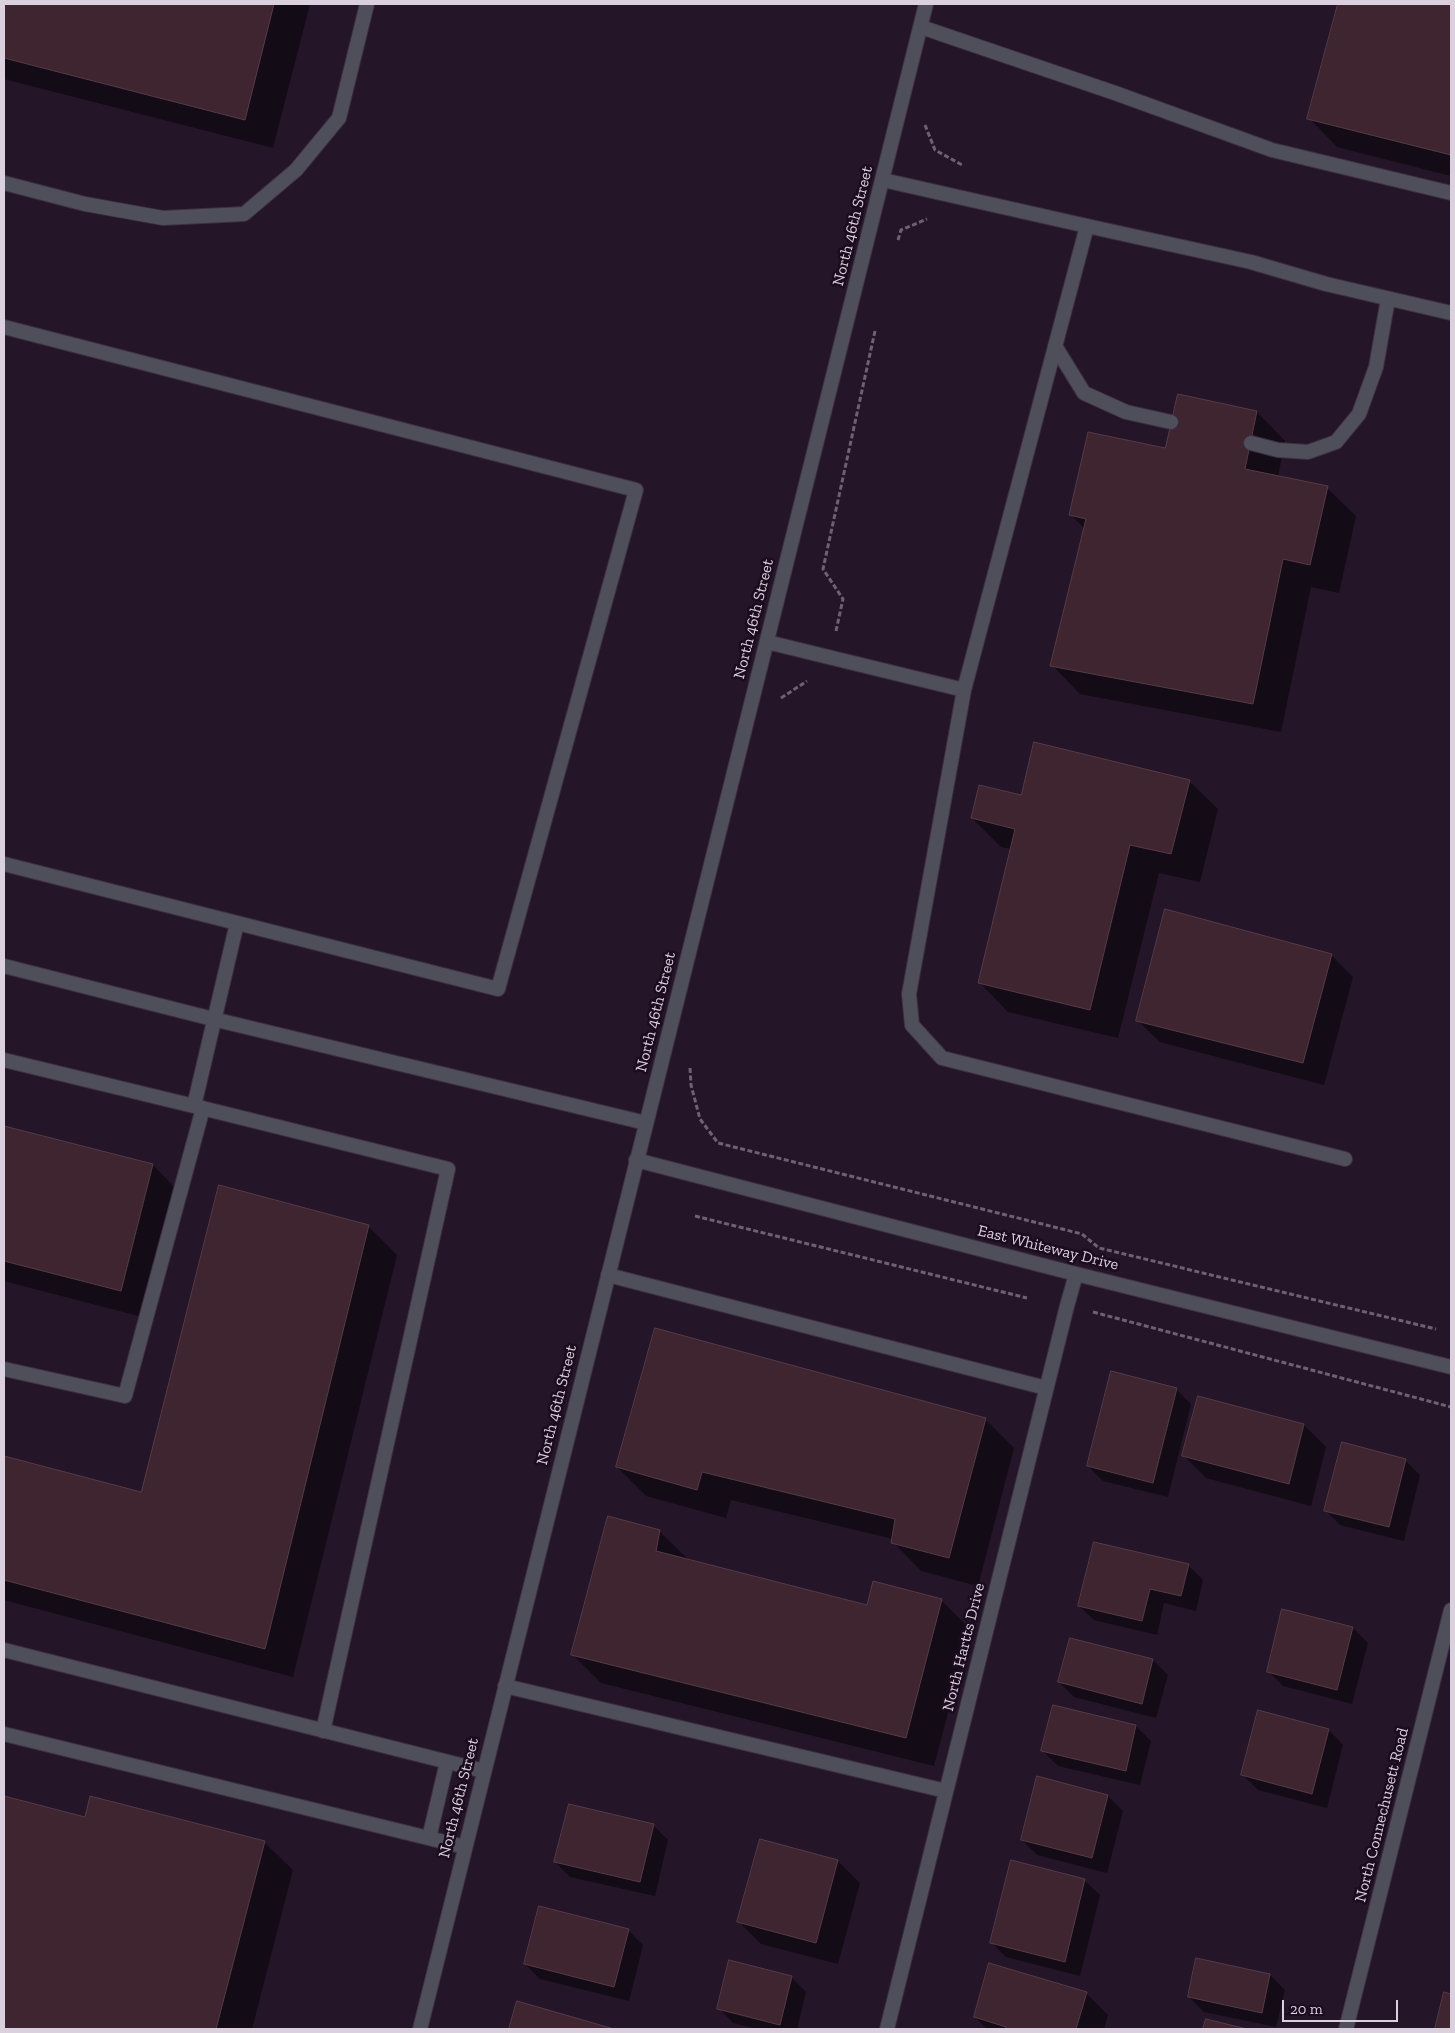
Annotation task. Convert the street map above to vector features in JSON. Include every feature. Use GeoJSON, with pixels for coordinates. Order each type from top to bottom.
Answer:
{"type":"FeatureCollection","features":[{"type":"Feature","properties":{"kind":"street"},"geometry":{"type":"LineString","coordinates":[[4,183],[85,204],[162,218],[244,214],[296,170],[339,118],[367,4]]}},
{"type":"Feature","properties":{"kind":"street","name":"North 46th Street"},"geometry":{"type":"LineString","coordinates":[[420,2029],[926,4]]}},
{"type":"Feature","properties":{"kind":"street"},"geometry":{"type":"LineString","coordinates":[[920,28],[1115,93],[1272,150],[1451,193]]}},
{"type":"Feature","properties":{"kind":"street"},"geometry":{"type":"LineString","coordinates":[[883,180],[1251,262],[1326,284],[1451,313]]}},
{"type":"Feature","properties":{"kind":"street"},"geometry":{"type":"LineString","coordinates":[[1087,226],[964,690],[909,994],[912,1025],[942,1058],[1345,1159]]}},
{"type":"Feature","properties":{"kind":"street"},"geometry":{"type":"LineString","coordinates":[[1250,443],[1278,450],[1308,452],[1336,442],[1359,414],[1376,367],[1388,298]]}},
{"type":"Feature","properties":{"kind":"street"},"geometry":{"type":"LineString","coordinates":[[4,328],[636,490],[498,989],[4,864]]}},
{"type":"Feature","properties":{"kind":"street"},"geometry":{"type":"LineString","coordinates":[[1055,346],[1084,393],[1126,412],[1171,422]]}},
{"type":"Feature","properties":{"kind":"street"},"geometry":{"type":"LineString","coordinates":[[767,642],[964,690]]}},
{"type":"Feature","properties":{"kind":"street"},"geometry":{"type":"LineString","coordinates":[[4,1369],[125,1396],[198,1107],[213,1020],[237,923]]}},
{"type":"Feature","properties":{"kind":"street"},"geometry":{"type":"LineString","coordinates":[[4,966],[213,1020],[646,1124]]}},
{"type":"Feature","properties":{"kind":"street"},"geometry":{"type":"LineString","coordinates":[[4,1060],[448,1168],[323,1731]]}},
{"type":"Feature","properties":{"kind":"street","name":"East Whiteway Drive"},"geometry":{"type":"LineString","coordinates":[[636,1160],[1076,1274],[1451,1367]]}},
{"type":"Feature","properties":{"kind":"street","name":"North Hartts Drive"},"geometry":{"type":"LineString","coordinates":[[887,2029],[1076,1274]]}},
{"type":"Feature","properties":{"kind":"street"},"geometry":{"type":"LineString","coordinates":[[608,1275],[1046,1388]]}},
{"type":"Feature","properties":{"kind":"street","name":"North Connechusett Road"},"geometry":{"type":"LineString","coordinates":[[1346,2029],[1451,1610]]}},
{"type":"Feature","properties":{"kind":"street"},"geometry":{"type":"LineString","coordinates":[[4,1650],[484,1771]]}},
{"type":"Feature","properties":{"kind":"street"},"geometry":{"type":"LineString","coordinates":[[505,1686],[946,1792]]}},
{"type":"Feature","properties":{"kind":"street"},"geometry":{"type":"LineString","coordinates":[[4,1734],[465,1847]]}},
{"type":"Feature","properties":{"kind":"street"},"geometry":{"type":"LineString","coordinates":[[429,1838],[447,1762]]}},
{"type":"Feature","properties":{"kind":"path"},"geometry":{"type":"LineString","coordinates":[[924,121],[935,150],[964,166]]}},
{"type":"Feature","properties":{"kind":"path"},"geometry":{"type":"LineString","coordinates":[[895,246],[901,230],[926,219],[934,219]]}},
{"type":"Feature","properties":{"kind":"path"},"geometry":{"type":"LineString","coordinates":[[829,657],[844,600],[823,569],[878,321]]}},
{"type":"Feature","properties":{"kind":"path"},"geometry":{"type":"LineString","coordinates":[[690,1059],[691,1085],[700,1119],[718,1143],[1082,1234],[1099,1248],[1436,1329]]}},
{"type":"Feature","properties":{"kind":"path"},"geometry":{"type":"LineString","coordinates":[[695,1216],[1027,1298]]}},
{"type":"Feature","properties":{"kind":"path"},"geometry":{"type":"LineString","coordinates":[[1090,1311],[1451,1407]]}},
{"type":"Feature","properties":{"kind":"building"},"geometry":{"type":"Polygon","coordinates":[[[4,4],[274,4],[245,120],[4,58],[4,4]]]}},
{"type":"Feature","properties":{"kind":"building"},"geometry":{"type":"Polygon","coordinates":[[[1338,4],[1451,4],[1451,155],[1307,119],[1338,4]]]}},
{"type":"Feature","properties":{"kind":"building"},"geometry":{"type":"Polygon","coordinates":[[[1178,394],[1257,411],[1245,469],[1328,486],[1310,565],[1283,559],[1253,704],[1050,666],[1086,519],[1069,515],[1088,432],[1165,448],[1178,394]]]}},
{"type":"Feature","properties":{"kind":"building"},"geometry":{"type":"Polygon","coordinates":[[[1034,742],[1190,780],[1171,854],[1130,845],[1090,1010],[978,983],[1015,829],[971,818],[979,785],[1021,795],[1034,742]]]}},
{"type":"Feature","properties":{"kind":"building"},"geometry":{"type":"Polygon","coordinates":[[[1165,909],[1332,954],[1303,1063],[1136,1021],[1165,909]]]}},
{"type":"Feature","properties":{"kind":"building"},"geometry":{"type":"Polygon","coordinates":[[[4,1126],[153,1164],[121,1291],[4,1261],[4,1126]]]}},
{"type":"Feature","properties":{"kind":"building"},"geometry":{"type":"Polygon","coordinates":[[[219,1185],[369,1225],[265,1649],[4,1580],[4,1456],[141,1492],[219,1185]]]}},
{"type":"Feature","properties":{"kind":"building"},"geometry":{"type":"Polygon","coordinates":[[[655,1328],[986,1418],[949,1558],[891,1543],[895,1519],[702,1472],[697,1490],[616,1467],[655,1328]]]}},
{"type":"Feature","properties":{"kind":"building"},"geometry":{"type":"Polygon","coordinates":[[[1111,1371],[1177,1388],[1153,1483],[1087,1466],[1111,1371]]]}},
{"type":"Feature","properties":{"kind":"building"},"geometry":{"type":"Polygon","coordinates":[[[1198,1396],[1304,1424],[1289,1484],[1182,1456],[1198,1396]]]}},
{"type":"Feature","properties":{"kind":"building"},"geometry":{"type":"Polygon","coordinates":[[[1342,1442],[1406,1459],[1389,1527],[1324,1511],[1342,1442]]]}},
{"type":"Feature","properties":{"kind":"building"},"geometry":{"type":"Polygon","coordinates":[[[608,1516],[660,1530],[656,1551],[867,1605],[873,1581],[942,1599],[906,1738],[571,1655],[608,1516]]]}},
{"type":"Feature","properties":{"kind":"building"},"geometry":{"type":"Polygon","coordinates":[[[1094,1542],[1189,1564],[1181,1596],[1150,1589],[1142,1621],[1078,1606],[1094,1542]]]}},
{"type":"Feature","properties":{"kind":"building"},"geometry":{"type":"Polygon","coordinates":[[[1282,1609],[1353,1627],[1337,1690],[1267,1672],[1282,1609]]]}},
{"type":"Feature","properties":{"kind":"building"},"geometry":{"type":"Polygon","coordinates":[[[1070,1638],[1153,1659],[1142,1704],[1058,1682],[1070,1638]]]}},
{"type":"Feature","properties":{"kind":"building"},"geometry":{"type":"Polygon","coordinates":[[[1053,1705],[1136,1725],[1126,1771],[1041,1751],[1053,1705]]]}},
{"type":"Feature","properties":{"kind":"building"},"geometry":{"type":"Polygon","coordinates":[[[1258,1710],[1329,1729],[1312,1794],[1241,1775],[1258,1710]]]}},
{"type":"Feature","properties":{"kind":"building"},"geometry":{"type":"Polygon","coordinates":[[[1037,1776],[1108,1795],[1092,1858],[1021,1840],[1037,1776]]]}},
{"type":"Feature","properties":{"kind":"building"},"geometry":{"type":"Polygon","coordinates":[[[4,1796],[85,1817],[90,1796],[265,1841],[216,2029],[4,2029],[4,1796]]]}},
{"type":"Feature","properties":{"kind":"building"},"geometry":{"type":"Polygon","coordinates":[[[569,1804],[654,1824],[640,1882],[554,1862],[569,1804]]]}},
{"type":"Feature","properties":{"kind":"building"},"geometry":{"type":"Polygon","coordinates":[[[760,1839],[838,1860],[816,1943],[737,1922],[760,1839]]]}},
{"type":"Feature","properties":{"kind":"building"},"geometry":{"type":"Polygon","coordinates":[[[1011,1860],[1085,1879],[1065,1962],[990,1943],[1011,1860]]]}},
{"type":"Feature","properties":{"kind":"building"},"geometry":{"type":"Polygon","coordinates":[[[539,1906],[629,1929],[614,1987],[524,1964],[539,1906]]]}},
{"type":"Feature","properties":{"kind":"building"},"geometry":{"type":"Polygon","coordinates":[[[1196,1958],[1270,1974],[1262,2013],[1188,1997],[1196,1958]]]}},
{"type":"Feature","properties":{"kind":"building"},"geometry":{"type":"Polygon","coordinates":[[[729,1960],[792,1976],[780,2025],[717,2009],[729,1960]]]}},
{"type":"Feature","properties":{"kind":"building"},"geometry":{"type":"Polygon","coordinates":[[[989,1963],[1087,1992],[1076,2029],[1005,2029],[1006,2027],[974,2017],[989,1963]]]}},
{"type":"Feature","properties":{"kind":"building"},"geometry":{"type":"Polygon","coordinates":[[[1444,1992],[1451,1994],[1451,2029],[1435,2029],[1444,1992]]]}},
{"type":"Feature","properties":{"kind":"building"},"geometry":{"type":"Polygon","coordinates":[[[517,2001],[614,2029],[509,2029],[517,2001]]]}},
{"type":"Feature","properties":{"kind":"building"},"geometry":{"type":"Polygon","coordinates":[[[1206,2019],[1247,2029],[1203,2029],[1206,2019]]]}}]}
